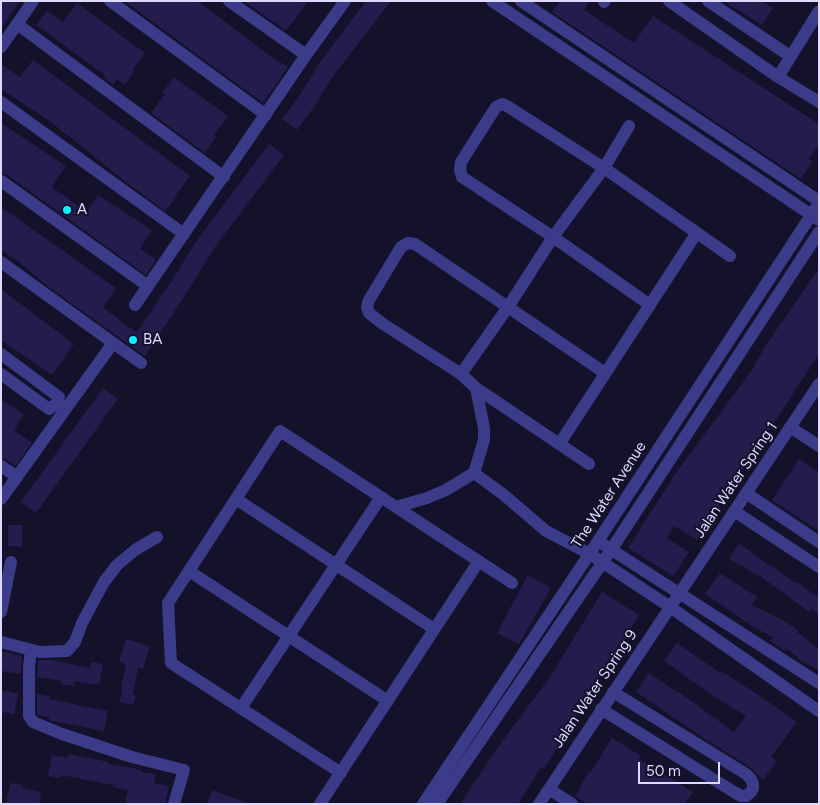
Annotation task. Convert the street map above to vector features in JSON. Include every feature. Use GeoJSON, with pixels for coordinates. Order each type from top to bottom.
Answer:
{"type":"FeatureCollection","features":[{"type":"Feature","properties":{"kind":"street"},"geometry":{"type":"LineString","coordinates":[[1,47],[33,1]]}},
{"type":"Feature","properties":{"kind":"street"},"geometry":{"type":"LineString","coordinates":[[110,1],[266,115]]}},
{"type":"Feature","properties":{"kind":"street"},"geometry":{"type":"LineString","coordinates":[[229,1],[306,55]]}},
{"type":"Feature","properties":{"kind":"street"},"geometry":{"type":"LineString","coordinates":[[136,305],[306,55],[345,1]]}},
{"type":"Feature","properties":{"kind":"street"},"geometry":{"type":"LineString","coordinates":[[492,1],[815,218]]}},
{"type":"Feature","properties":{"kind":"street"},"geometry":{"type":"LineString","coordinates":[[521,1],[819,202]]}},
{"type":"Feature","properties":{"kind":"street"},"geometry":{"type":"LineString","coordinates":[[669,1],[778,77],[819,102]]}},
{"type":"Feature","properties":{"kind":"street"},"geometry":{"type":"LineString","coordinates":[[708,1],[790,56]]}},
{"type":"Feature","properties":{"kind":"street"},"geometry":{"type":"LineString","coordinates":[[778,77],[819,11]]}},
{"type":"Feature","properties":{"kind":"street"},"geometry":{"type":"LineString","coordinates":[[17,24],[224,177]]}},
{"type":"Feature","properties":{"kind":"street"},"geometry":{"type":"LineString","coordinates":[[1,102],[184,234]]}},
{"type":"Feature","properties":{"kind":"street"},"geometry":{"type":"LineString","coordinates":[[650,305],[553,237],[462,177],[460,170],[461,162],[496,107],[502,104],[507,106],[604,168],[730,256]]}},
{"type":"Feature","properties":{"kind":"street"},"geometry":{"type":"LineString","coordinates":[[461,374],[508,307],[553,237],[604,168],[629,126]]}},
{"type":"Feature","properties":{"kind":"street"},"geometry":{"type":"LineString","coordinates":[[1,181],[148,286]]}},
{"type":"Feature","properties":{"kind":"street","name":"The Water Avenue"},"geometry":{"type":"LineString","coordinates":[[423,804],[598,542],[781,262],[815,218],[819,202]]}},
{"type":"Feature","properties":{"kind":"street","name":"The Water Avenue"},"geometry":{"type":"LineString","coordinates":[[437,804],[602,562],[819,232]]}},
{"type":"Feature","properties":{"kind":"street"},"geometry":{"type":"LineString","coordinates":[[560,443],[696,234]]}},
{"type":"Feature","properties":{"kind":"street"},"geometry":{"type":"LineString","coordinates":[[589,464],[476,388],[461,374],[383,324],[369,313],[367,307],[368,300],[401,247],[408,243],[415,244],[605,373]]}},
{"type":"Feature","properties":{"kind":"street"},"geometry":{"type":"LineString","coordinates":[[1,262],[141,363]]}},
{"type":"Feature","properties":{"kind":"street"},"geometry":{"type":"LineString","coordinates":[[781,262],[794,271]]}},
{"type":"Feature","properties":{"kind":"street"},"geometry":{"type":"LineString","coordinates":[[2,497],[113,343]]}},
{"type":"Feature","properties":{"kind":"street"},"geometry":{"type":"LineString","coordinates":[[1,354],[59,397],[57,403],[49,409],[1,374]]}},
{"type":"Feature","properties":{"kind":"street","name":"Jalan Water Spring 1"},"geometry":{"type":"LineString","coordinates":[[680,593],[819,384]]}},
{"type":"Feature","properties":{"kind":"street"},"geometry":{"type":"LineString","coordinates":[[396,507],[446,490],[474,473],[484,440],[484,428],[476,388]]}},
{"type":"Feature","properties":{"kind":"street"},"geometry":{"type":"LineString","coordinates":[[790,427],[819,446]]}},
{"type":"Feature","properties":{"kind":"street"},"geometry":{"type":"LineString","coordinates":[[340,773],[171,663],[168,603],[280,431],[512,583]]}},
{"type":"Feature","properties":{"kind":"street"},"geometry":{"type":"LineString","coordinates":[[1,466],[17,478]]}},
{"type":"Feature","properties":{"kind":"street"},"geometry":{"type":"LineString","coordinates":[[474,473],[504,495],[546,531],[590,554],[670,607],[819,711]]}},
{"type":"Feature","properties":{"kind":"street"},"geometry":{"type":"LineString","coordinates":[[746,493],[819,542]]}},
{"type":"Feature","properties":{"kind":"street"},"geometry":{"type":"LineString","coordinates":[[241,708],[381,497]]}},
{"type":"Feature","properties":{"kind":"street"},"geometry":{"type":"LineString","coordinates":[[236,499],[434,630]]}},
{"type":"Feature","properties":{"kind":"street"},"geometry":{"type":"LineString","coordinates":[[734,511],[819,567]]}},
{"type":"Feature","properties":{"kind":"street"},"geometry":{"type":"LineString","coordinates":[[1,642],[40,652],[67,650],[75,642],[82,623],[104,582],[116,565],[135,550],[157,538]]}},
{"type":"Feature","properties":{"kind":"street"},"geometry":{"type":"LineString","coordinates":[[598,542],[819,682]]}},
{"type":"Feature","properties":{"kind":"street"},"geometry":{"type":"LineString","coordinates":[[320,804],[479,561]]}},
{"type":"Feature","properties":{"kind":"street"},"geometry":{"type":"LineString","coordinates":[[1,612],[11,562]]}},
{"type":"Feature","properties":{"kind":"street"},"geometry":{"type":"LineString","coordinates":[[189,571],[388,701]]}},
{"type":"Feature","properties":{"kind":"street","name":"Jalan Water Spring 9"},"geometry":{"type":"LineString","coordinates":[[539,804],[680,593]]}},
{"type":"Feature","properties":{"kind":"street"},"geometry":{"type":"LineString","coordinates":[[31,650],[29,716],[33,722],[132,758],[184,770],[174,804]]}},
{"type":"Feature","properties":{"kind":"street"},"geometry":{"type":"LineString","coordinates":[[601,709],[741,796],[746,796],[751,792],[753,784],[746,774],[613,692]]}},
{"type":"Feature","properties":{"kind":"street"},"geometry":{"type":"LineString","coordinates":[[549,788],[572,804]]}},
{"type":"Feature","properties":{"kind":"building"},"geometry":{"type":"Polygon","coordinates":[[[1,1],[20,1],[1,28],[1,1]]]}},
{"type":"Feature","properties":{"kind":"building"},"geometry":{"type":"Polygon","coordinates":[[[124,1],[198,1],[270,56],[288,67],[263,103],[124,1]]]}},
{"type":"Feature","properties":{"kind":"building"},"geometry":{"type":"Polygon","coordinates":[[[244,1],[308,1],[285,31],[274,21],[244,1]]]}},
{"type":"Feature","properties":{"kind":"building"},"geometry":{"type":"Polygon","coordinates":[[[366,1],[391,1],[334,75],[297,130],[282,119],[298,98],[320,62],[366,1]]]}},
{"type":"Feature","properties":{"kind":"building"},"geometry":{"type":"Polygon","coordinates":[[[560,1],[590,1],[584,10],[634,43],[653,16],[819,124],[819,145],[809,159],[812,162],[801,179],[552,12],[560,1]]]}},
{"type":"Feature","properties":{"kind":"building"},"geometry":{"type":"Polygon","coordinates":[[[723,1],[762,1],[773,8],[762,25],[723,1]]]}},
{"type":"Feature","properties":{"kind":"building"},"geometry":{"type":"Polygon","coordinates":[[[77,3],[145,53],[133,69],[135,70],[125,85],[117,79],[113,85],[103,77],[105,75],[36,25],[47,11],[63,22],[77,3]]]}},
{"type":"Feature","properties":{"kind":"building"},"geometry":{"type":"Polygon","coordinates":[[[33,60],[190,176],[165,211],[51,122],[1,89],[1,64],[20,77],[33,60]]]}},
{"type":"Feature","properties":{"kind":"building"},"geometry":{"type":"Polygon","coordinates":[[[174,77],[228,116],[214,135],[216,137],[205,153],[151,113],[165,94],[162,93],[174,77]]]}},
{"type":"Feature","properties":{"kind":"building"},"geometry":{"type":"Polygon","coordinates":[[[1,123],[66,166],[52,186],[53,188],[87,212],[98,195],[152,230],[140,249],[156,260],[146,275],[6,174],[1,173],[1,123]]]}},
{"type":"Feature","properties":{"kind":"building"},"geometry":{"type":"Polygon","coordinates":[[[269,144],[284,155],[215,247],[145,356],[50,288],[1,250],[1,207],[116,288],[103,307],[137,332],[195,243],[269,144]]]}},
{"type":"Feature","properties":{"kind":"building"},"geometry":{"type":"Polygon","coordinates":[[[819,268],[819,354],[697,540],[674,526],[667,538],[689,552],[673,576],[628,548],[675,474],[752,370],[764,348],[819,268]]]}},
{"type":"Feature","properties":{"kind":"building"},"geometry":{"type":"Polygon","coordinates":[[[1,289],[74,344],[52,375],[1,340],[1,289]]]}},
{"type":"Feature","properties":{"kind":"building"},"geometry":{"type":"Polygon","coordinates":[[[103,388],[118,399],[36,513],[21,502],[103,388]]]}},
{"type":"Feature","properties":{"kind":"building"},"geometry":{"type":"Polygon","coordinates":[[[1,399],[24,415],[14,430],[32,443],[15,466],[6,459],[1,458],[1,399]]]}},
{"type":"Feature","properties":{"kind":"building"},"geometry":{"type":"Polygon","coordinates":[[[799,459],[819,472],[819,531],[772,500],[799,459]]]}},
{"type":"Feature","properties":{"kind":"building"},"geometry":{"type":"Polygon","coordinates":[[[8,525],[22,525],[22,547],[8,546],[8,525]]]}},
{"type":"Feature","properties":{"kind":"building"},"geometry":{"type":"Polygon","coordinates":[[[739,544],[819,598],[819,614],[811,609],[809,612],[757,574],[729,559],[739,544]]]}},
{"type":"Feature","properties":{"kind":"building"},"geometry":{"type":"Polygon","coordinates":[[[720,573],[757,597],[752,605],[783,620],[798,630],[797,632],[819,649],[819,671],[804,663],[786,648],[785,651],[770,641],[773,637],[751,626],[705,594],[720,573]]]}},
{"type":"Feature","properties":{"kind":"building"},"geometry":{"type":"Polygon","coordinates":[[[528,575],[551,588],[519,644],[497,633],[528,575]]]}},
{"type":"Feature","properties":{"kind":"building"},"geometry":{"type":"Polygon","coordinates":[[[602,592],[639,615],[544,769],[541,767],[518,804],[460,804],[503,740],[550,677],[602,592]]]}},
{"type":"Feature","properties":{"kind":"building"},"geometry":{"type":"Polygon","coordinates":[[[126,639],[150,646],[143,669],[138,668],[133,695],[136,695],[133,705],[119,702],[123,689],[121,689],[126,664],[119,662],[126,639]]]}},
{"type":"Feature","properties":{"kind":"building"},"geometry":{"type":"Polygon","coordinates":[[[677,643],[797,722],[771,757],[777,761],[763,780],[750,767],[636,692],[649,673],[734,732],[746,716],[710,694],[664,661],[677,643]]]}},
{"type":"Feature","properties":{"kind":"building"},"geometry":{"type":"Polygon","coordinates":[[[1,651],[22,656],[21,674],[1,671],[1,651]]]}},
{"type":"Feature","properties":{"kind":"building"},"geometry":{"type":"Polygon","coordinates":[[[38,660],[52,660],[90,668],[91,662],[103,664],[99,685],[75,681],[74,686],[61,684],[62,681],[37,677],[38,660]]]}},
{"type":"Feature","properties":{"kind":"building"},"geometry":{"type":"Polygon","coordinates":[[[1,690],[18,694],[14,714],[1,712],[1,690]]]}},
{"type":"Feature","properties":{"kind":"building"},"geometry":{"type":"Polygon","coordinates":[[[37,694],[49,696],[49,699],[108,711],[104,731],[52,721],[49,720],[49,717],[38,715],[37,694]]]}},
{"type":"Feature","properties":{"kind":"building"},"geometry":{"type":"Polygon","coordinates":[[[612,738],[641,756],[639,759],[693,792],[685,804],[587,804],[575,796],[589,771],[591,772],[612,738]]]}},
{"type":"Feature","properties":{"kind":"building"},"geometry":{"type":"Polygon","coordinates":[[[69,754],[156,774],[154,783],[169,786],[165,804],[125,804],[128,790],[113,787],[113,785],[61,775],[61,778],[48,776],[52,755],[68,758],[69,754]]]}},
{"type":"Feature","properties":{"kind":"building"},"geometry":{"type":"Polygon","coordinates":[[[10,783],[23,785],[22,788],[41,792],[39,804],[6,804],[10,783]]]}},
{"type":"Feature","properties":{"kind":"building"},"geometry":{"type":"Polygon","coordinates":[[[212,790],[248,803],[248,804],[207,804],[212,790]]]}},
{"type":"Feature","properties":{"kind":"place","name":"A"},"geometry":{"type":"Point","coordinates":[67,210]}},
{"type":"Feature","properties":{"kind":"place","name":"BA"},"geometry":{"type":"Point","coordinates":[133,340]}}]}
